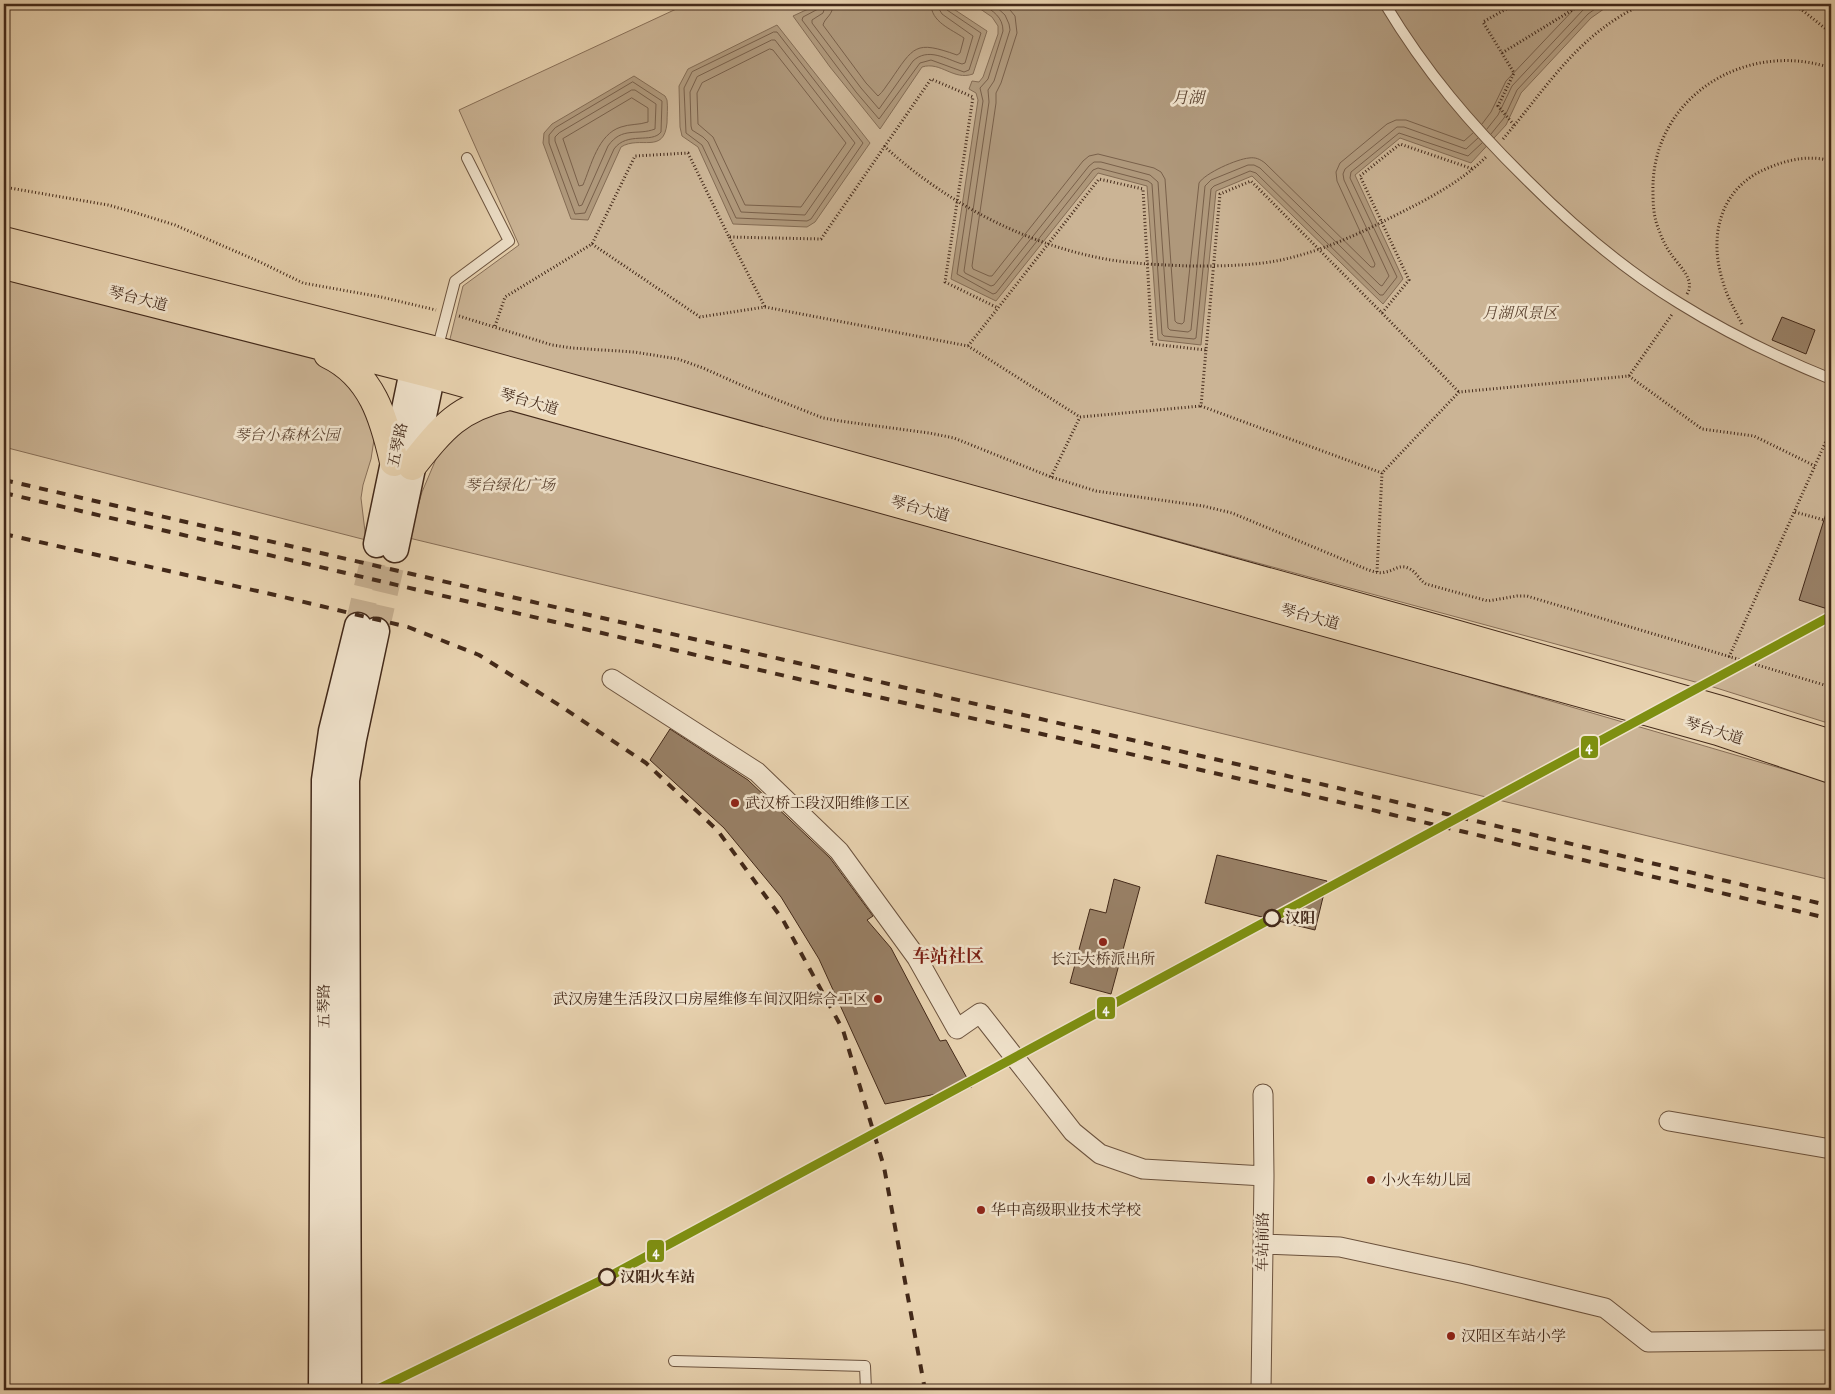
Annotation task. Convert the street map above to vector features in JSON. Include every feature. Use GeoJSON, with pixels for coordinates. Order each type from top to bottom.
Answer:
{"type":"FeatureCollection","features":[{"type":"Feature","properties":{"kind":"highway","name":"琴台大道"},"geometry":{"type":"LineString","coordinates":[[4,241],[425,360],[1444,631],[1831,744]]}},
{"type":"Feature","properties":{"kind":"highway","name":"琴台大道"},"geometry":{"type":"LineString","coordinates":[[4,265],[307,342],[425,360],[509,396],[1699,726],[1831,769]]}},
{"type":"Feature","properties":{"kind":"highway"},"geometry":{"type":"LineString","coordinates":[[307,342],[339,359],[352,368],[361,379],[403,464],[458,416],[480,404],[509,396]]}},
{"type":"Feature","properties":{"kind":"main road","name":"五琴路"},"geometry":{"type":"LineString","coordinates":[[386,547],[425,360]]}},
{"type":"Feature","properties":{"kind":"main road","name":"五琴路"},"geometry":{"type":"LineString","coordinates":[[322,1390],[325,780],[328,747],[367,629],[346,780],[348,1390]]}},
{"type":"Feature","properties":{"kind":"street"},"geometry":{"type":"LineString","coordinates":[[612,679],[757,772],[839,851],[917,958],[957,1030],[980,1013],[1073,1132],[1100,1154],[1143,1169],[1264,1176]]}},
{"type":"Feature","properties":{"kind":"street","name":"车站前路"},"geometry":{"type":"LineString","coordinates":[[1261,1390],[1264,1176],[1263,1094]]}},
{"type":"Feature","properties":{"kind":"street"},"geometry":{"type":"LineString","coordinates":[[1669,1121],[1831,1149]]}},
{"type":"Feature","properties":{"kind":"street"},"geometry":{"type":"LineString","coordinates":[[1263,1244],[1340,1247],[1465,1274],[1605,1308],[1648,1342],[1831,1340]]}},
{"type":"Feature","properties":{"kind":"lane"},"geometry":{"type":"LineString","coordinates":[[1385,4],[1412,47],[1441,86],[1493,147],[1581,231],[1635,273],[1680,304],[1750,343],[1798,366],[1831,379]]}},
{"type":"Feature","properties":{"kind":"lane"},"geometry":{"type":"LineString","coordinates":[[425,360],[447,312],[455,282],[509,241],[467,158]]}},
{"type":"Feature","properties":{"kind":"lane"},"geometry":{"type":"LineString","coordinates":[[674,1361],[865,1366],[866,1390]]}},
{"type":"Feature","properties":{"kind":"path"},"geometry":{"type":"LineString","coordinates":[[1498,4],[1504,10]]}},
{"type":"Feature","properties":{"kind":"path"},"geometry":{"type":"LineString","coordinates":[[1514,126],[1498,106],[1514,73],[1483,22],[1515,4]]}},
{"type":"Feature","properties":{"kind":"path"},"geometry":{"type":"LineString","coordinates":[[1502,53],[1582,4]]}},
{"type":"Feature","properties":{"kind":"path"},"geometry":{"type":"LineString","coordinates":[[884,146],[906,166],[958,201],[1043,242],[1094,256],[1150,264],[1213,266],[1263,263],[1325,248],[1380,224],[1454,183],[1473,169],[1514,126],[1567,60],[1588,40],[1608,23],[1643,4]]}},
{"type":"Feature","properties":{"kind":"path"},"geometry":{"type":"LineString","coordinates":[[1790,4],[1802,10],[1831,33]]}},
{"type":"Feature","properties":{"kind":"path"},"geometry":{"type":"LineString","coordinates":[[1629,376],[1689,291],[1689,281],[1668,249],[1658,228],[1654,213],[1653,196],[1656,162],[1669,126],[1685,104],[1724,74],[1736,68],[1765,62],[1795,61],[1809,62],[1831,68]]}},
{"type":"Feature","properties":{"kind":"path"},"geometry":{"type":"LineString","coordinates":[[729,237],[821,239],[931,80],[973,97],[946,282],[998,308]]}},
{"type":"Feature","properties":{"kind":"path"},"geometry":{"type":"LineString","coordinates":[[1382,313],[1409,280],[1380,224],[1360,176],[1400,144],[1473,169]]}},
{"type":"Feature","properties":{"kind":"path"},"geometry":{"type":"LineString","coordinates":[[495,326],[505,297],[592,244],[635,156],[688,153],[766,307]]}},
{"type":"Feature","properties":{"kind":"path"},"geometry":{"type":"LineString","coordinates":[[1750,343],[1730,301],[1720,272],[1717,236],[1727,201],[1733,192],[1751,176],[1779,163],[1799,158],[1831,161]]}},
{"type":"Feature","properties":{"kind":"path"},"geometry":{"type":"LineString","coordinates":[[968,346],[1099,179],[1143,190],[1150,264],[1152,344],[1206,350]]}},
{"type":"Feature","properties":{"kind":"path"},"geometry":{"type":"LineString","coordinates":[[1200,406],[1220,194],[1250,181],[1459,392]]}},
{"type":"Feature","properties":{"kind":"path"},"geometry":{"type":"LineString","coordinates":[[4,187],[108,205],[175,225],[252,258],[303,283],[381,297],[447,312],[562,347],[634,352],[678,359],[823,418],[954,438],[1051,477],[1096,491],[1203,506],[1232,513],[1360,567],[1377,572],[1386,572],[1397,567],[1406,567],[1426,584],[1493,602],[1517,596],[1527,596],[1831,687]]}},
{"type":"Feature","properties":{"kind":"path"},"geometry":{"type":"LineString","coordinates":[[592,244],[700,317],[766,307],[968,346],[1080,417],[1200,406],[1382,473]]}},
{"type":"Feature","properties":{"kind":"path"},"geometry":{"type":"LineString","coordinates":[[1377,572],[1382,473],[1459,392],[1629,376],[1702,429],[1754,436],[1815,466]]}},
{"type":"Feature","properties":{"kind":"path"},"geometry":{"type":"LineString","coordinates":[[1051,477],[1080,417]]}},
{"type":"Feature","properties":{"kind":"path"},"geometry":{"type":"LineString","coordinates":[[1729,657],[1831,430]]}},
{"type":"Feature","properties":{"kind":"path"},"geometry":{"type":"LineString","coordinates":[[1795,512],[1824,520]]}},
{"type":"Feature","properties":{"kind":"green space","name":"月湖风景区"},"geometry":{"type":"Polygon","coordinates":[[[687,4],[1831,4],[1831,724],[1710,686],[449,343],[463,286],[519,245],[459,110],[687,4]]]}},
{"type":"Feature","properties":{"kind":"green space","name":"琴台小森林公园"},"geometry":{"type":"Polygon","coordinates":[[[4,279],[320,358],[355,384],[375,433],[371,459],[361,498],[366,540],[4,447],[4,279]]]}},
{"type":"Feature","properties":{"kind":"green space","name":"琴台绿化广场"},"geometry":{"type":"Polygon","coordinates":[[[508,409],[1346,641],[1831,783],[1831,880],[409,538],[422,492],[436,459],[445,445],[462,424],[508,409]]]}},
{"type":"Feature","properties":{"kind":"water"},"geometry":{"type":"Polygon","coordinates":[[[819,4],[946,4],[987,31],[973,74],[959,75],[935,67],[922,67],[880,129],[830,67],[793,16],[819,4]]]}},
{"type":"Feature","properties":{"kind":"water","name":"月湖"},"geometry":{"type":"Polygon","coordinates":[[[973,4],[1611,4],[1591,18],[1521,93],[1506,125],[1471,163],[1400,138],[1355,175],[1403,279],[1383,304],[1252,176],[1216,191],[1201,345],[1158,340],[1147,186],[1098,173],[996,301],[951,279],[978,100],[976,93],[969,89],[972,81],[979,82],[983,77],[998,34],[998,26],[992,17],[973,4]]]}},
{"type":"Feature","properties":{"kind":"water"},"geometry":{"type":"Polygon","coordinates":[[[777,25],[870,143],[815,222],[807,227],[733,224],[698,147],[682,136],[680,127],[679,86],[688,69],[777,25]]]}},
{"type":"Feature","properties":{"kind":"water"},"geometry":{"type":"Polygon","coordinates":[[[634,76],[665,96],[667,100],[667,123],[665,133],[661,139],[656,141],[628,144],[621,147],[588,220],[571,219],[543,143],[544,133],[552,124],[634,76]]]}},
{"type":"Feature","properties":{"kind":"building"},"geometry":{"type":"Polygon","coordinates":[[[1782,317],[1815,330],[1806,354],[1772,340],[1782,317]]]}},
{"type":"Feature","properties":{"kind":"building"},"geometry":{"type":"Polygon","coordinates":[[[1828,507],[1831,508],[1831,610],[1799,600],[1828,507]]]}},
{"type":"Feature","properties":{"kind":"building","name":"武汉房建生活段汉口房屋维修车间汉阳综合工区"},"geometry":{"type":"Polygon","coordinates":[[[670,729],[748,780],[830,858],[873,916],[867,920],[891,948],[940,1041],[946,1040],[972,1087],[885,1104],[819,959],[781,897],[724,828],[650,760],[670,729]]]}},
{"type":"Feature","properties":{"kind":"building"},"geometry":{"type":"Polygon","coordinates":[[[1217,855],[1327,881],[1315,930],[1205,903],[1217,855]]]}},
{"type":"Feature","properties":{"kind":"building","name":"长江大桥派出所"},"geometry":{"type":"Polygon","coordinates":[[[1114,879],[1140,887],[1111,994],[1070,983],[1090,909],[1106,913],[1114,879]]]}},
{"type":"Feature","properties":{"kind":"tunnel"},"geometry":{"type":"LineString","coordinates":[[358,626],[377,544]]}},
{"type":"Feature","properties":{"kind":"tunnel"},"geometry":{"type":"LineString","coordinates":[[376,631],[395,549]]}},
{"type":"Feature","properties":{"kind":"railway"},"geometry":{"type":"LineString","coordinates":[[4,480],[1275,773],[1831,906]]}},
{"type":"Feature","properties":{"kind":"railway"},"geometry":{"type":"LineString","coordinates":[[4,493],[794,678],[1267,785],[1831,919]]}},
{"type":"Feature","properties":{"kind":"railway"},"geometry":{"type":"LineString","coordinates":[[4,534],[408,627],[479,655],[646,763],[718,831],[783,920],[843,1030],[884,1167],[925,1390]]}},
{"type":"Feature","properties":{"kind":"transit line","name":"4"},"geometry":{"type":"LineString","coordinates":[[376,1390],[612,1275],[1831,616]]}},
{"type":"Feature","properties":{"kind":"place","name":"武汉桥工段汉阳维修工区"},"geometry":{"type":"Point","coordinates":[735,803]}},
{"type":"Feature","properties":{"kind":"place","name":"汉阳"},"geometry":{"type":"Point","coordinates":[1272,918]}},
{"type":"Feature","properties":{"kind":"place","name":"长江大桥派出所"},"geometry":{"type":"Point","coordinates":[1103,942]}},
{"type":"Feature","properties":{"kind":"place","name":"武汉房建生活段汉口房屋维修车间汉阳综合工区"},"geometry":{"type":"Point","coordinates":[878,999]}},
{"type":"Feature","properties":{"kind":"place","name":"小火车幼儿园"},"geometry":{"type":"Point","coordinates":[1371,1180]}},
{"type":"Feature","properties":{"kind":"place","name":"华中高级职业技术学校"},"geometry":{"type":"Point","coordinates":[981,1210]}},
{"type":"Feature","properties":{"kind":"place","name":"汉阳火车站"},"geometry":{"type":"Point","coordinates":[607,1277]}},
{"type":"Feature","properties":{"kind":"place","name":"汉阳区车站小学"},"geometry":{"type":"Point","coordinates":[1451,1336]}},
{"type":"Feature","properties":{"kind":"district","name":"车站社区"},"geometry":{"type":"Point","coordinates":[948,957]}}]}
